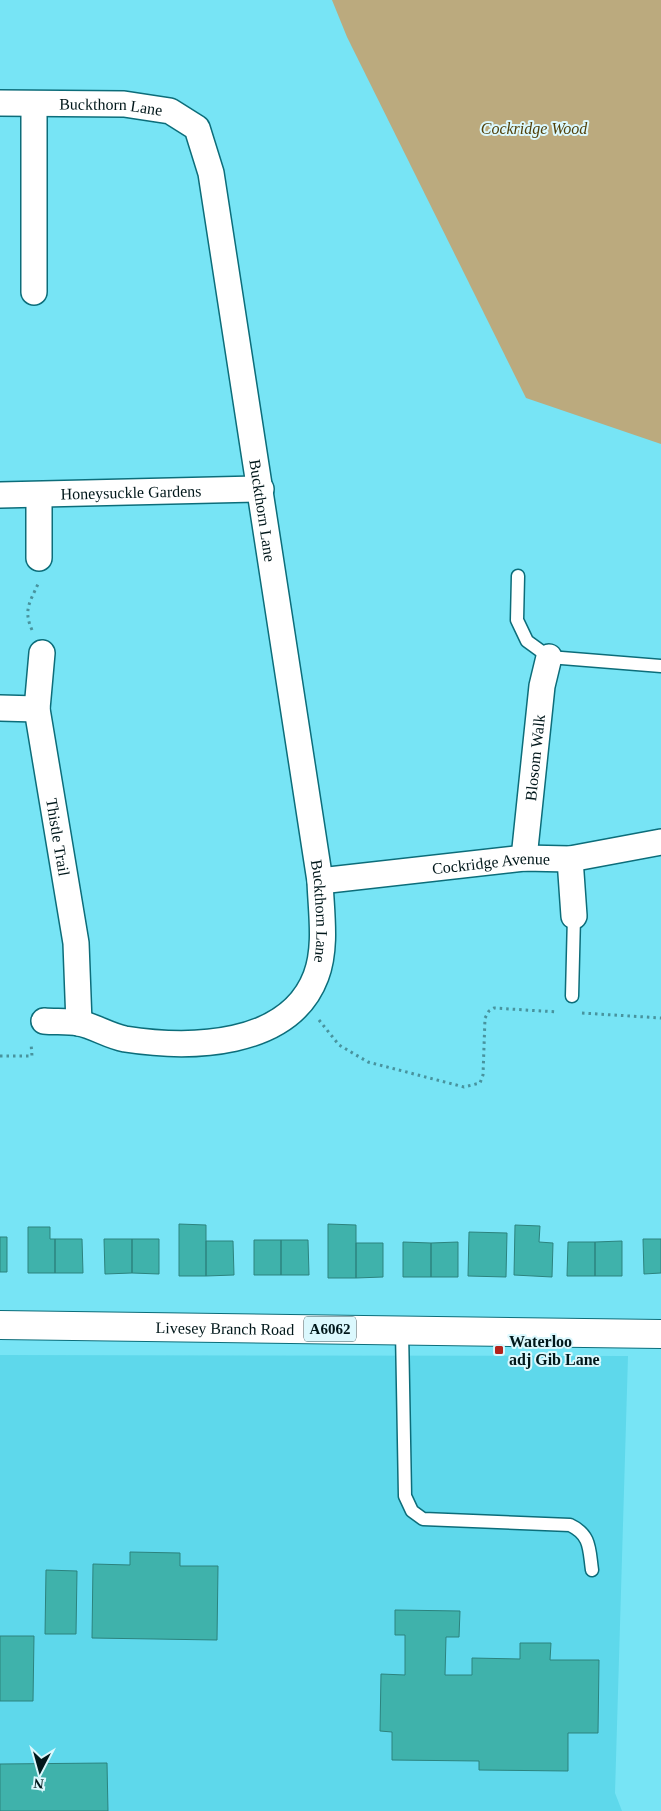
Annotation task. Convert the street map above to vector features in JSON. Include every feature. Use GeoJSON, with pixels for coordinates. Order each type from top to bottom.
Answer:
{"type":"FeatureCollection","features":[{"type":"Feature","properties":{"kind":"main road","name":"Livesey Branch Road"},"geometry":{"type":"LineString","coordinates":[[0,1325],[661,1334]]}},
{"type":"Feature","properties":{"kind":"street","name":"Buckthorn Lane"},"geometry":{"type":"LineString","coordinates":[[0,103],[124,104],[170,110],[197,128],[211,173],[320,881],[320,960],[316,976],[289,1014],[272,1026],[247,1035],[184,1044],[123,1038],[79,1023]]}},
{"type":"Feature","properties":{"kind":"street"},"geometry":{"type":"LineString","coordinates":[[34,104],[34,292]]}},
{"type":"Feature","properties":{"kind":"street","name":"Honeysuckle Gardens"},"geometry":{"type":"LineString","coordinates":[[0,495],[261,489]]}},
{"type":"Feature","properties":{"kind":"street"},"geometry":{"type":"LineString","coordinates":[[39,495],[39,558]]}},
{"type":"Feature","properties":{"kind":"street","name":"Thistle Trail"},"geometry":{"type":"LineString","coordinates":[[42,653],[37,709],[76,943],[79,1023]]}},
{"type":"Feature","properties":{"kind":"street","name":"Blosom Walk"},"geometry":{"type":"LineString","coordinates":[[524,858],[542,686],[549,657]]}},
{"type":"Feature","properties":{"kind":"street"},"geometry":{"type":"LineString","coordinates":[[0,708],[37,709]]}},
{"type":"Feature","properties":{"kind":"street","name":"Cockridge Avenue"},"geometry":{"type":"LineString","coordinates":[[320,881],[524,858],[570,859],[661,842]]}},
{"type":"Feature","properties":{"kind":"street"},"geometry":{"type":"LineString","coordinates":[[570,859],[574,916]]}},
{"type":"Feature","properties":{"kind":"street"},"geometry":{"type":"LineString","coordinates":[[44,1021],[79,1023]]}},
{"type":"Feature","properties":{"kind":"lane"},"geometry":{"type":"LineString","coordinates":[[518,576],[516,620],[527,641],[549,657],[661,666]]}},
{"type":"Feature","properties":{"kind":"lane"},"geometry":{"type":"LineString","coordinates":[[572,996],[574,916]]}},
{"type":"Feature","properties":{"kind":"lane"},"geometry":{"type":"LineString","coordinates":[[402,1330],[405,1496],[412,1511],[423,1519],[570,1525],[581,1530],[588,1540],[592,1570]]}},
{"type":"Feature","properties":{"kind":"path"},"geometry":{"type":"LineString","coordinates":[[39,558],[43,571],[28,606],[27,618],[42,653]]}},
{"type":"Feature","properties":{"kind":"path"},"geometry":{"type":"LineString","coordinates":[[301,999],[339,1045],[354,1055],[368,1062],[464,1087],[480,1084],[484,1076],[485,1018],[489,1011],[494,1008],[563,1012]]}},
{"type":"Feature","properties":{"kind":"path"},"geometry":{"type":"LineString","coordinates":[[573,1013],[661,1018]]}},
{"type":"Feature","properties":{"kind":"shaded area"},"geometry":{"type":"Polygon","coordinates":[[[0,1355],[628,1356],[615,1793],[622,1811],[0,1811],[0,1355]]]}},
{"type":"Feature","properties":{"kind":"green space","name":"Cockridge Wood"},"geometry":{"type":"Polygon","coordinates":[[[332,0],[661,0],[661,444],[526,398],[347,37],[332,0]]]}},
{"type":"Feature","properties":{"kind":"building"},"geometry":{"type":"Polygon","coordinates":[[[179,1224],[206,1225],[206,1276],[179,1276],[179,1224]]]}},
{"type":"Feature","properties":{"kind":"building"},"geometry":{"type":"Polygon","coordinates":[[[328,1224],[356,1225],[356,1278],[328,1278],[328,1224]]]}},
{"type":"Feature","properties":{"kind":"building"},"geometry":{"type":"Polygon","coordinates":[[[515,1225],[540,1226],[539,1242],[553,1243],[552,1277],[514,1275],[515,1225]]]}},
{"type":"Feature","properties":{"kind":"building"},"geometry":{"type":"Polygon","coordinates":[[[28,1227],[50,1227],[50,1239],[55,1239],[55,1273],[28,1273],[28,1227]]]}},
{"type":"Feature","properties":{"kind":"building"},"geometry":{"type":"Polygon","coordinates":[[[469,1232],[507,1233],[506,1277],[468,1276],[469,1232]]]}},
{"type":"Feature","properties":{"kind":"building"},"geometry":{"type":"Polygon","coordinates":[[[0,1237],[7,1237],[7,1272],[0,1272],[0,1237]]]}},
{"type":"Feature","properties":{"kind":"building"},"geometry":{"type":"Polygon","coordinates":[[[55,1239],[82,1239],[83,1273],[55,1273],[55,1239]]]}},
{"type":"Feature","properties":{"kind":"building"},"geometry":{"type":"Polygon","coordinates":[[[104,1239],[132,1239],[132,1273],[105,1274],[104,1239]]]}},
{"type":"Feature","properties":{"kind":"building"},"geometry":{"type":"Polygon","coordinates":[[[132,1239],[159,1239],[159,1274],[132,1273],[132,1239]]]}},
{"type":"Feature","properties":{"kind":"building"},"geometry":{"type":"Polygon","coordinates":[[[643,1239],[661,1239],[661,1273],[644,1274],[643,1239]]]}},
{"type":"Feature","properties":{"kind":"building"},"geometry":{"type":"Polygon","coordinates":[[[254,1240],[281,1240],[281,1275],[254,1275],[254,1240]]]}},
{"type":"Feature","properties":{"kind":"building"},"geometry":{"type":"Polygon","coordinates":[[[281,1240],[308,1240],[309,1275],[281,1275],[281,1240]]]}},
{"type":"Feature","properties":{"kind":"building"},"geometry":{"type":"Polygon","coordinates":[[[206,1241],[233,1241],[234,1275],[206,1276],[206,1241]]]}},
{"type":"Feature","properties":{"kind":"building"},"geometry":{"type":"Polygon","coordinates":[[[622,1241],[622,1276],[595,1276],[595,1242],[622,1241]]]}},
{"type":"Feature","properties":{"kind":"building"},"geometry":{"type":"Polygon","coordinates":[[[403,1242],[431,1243],[431,1277],[403,1277],[403,1242]]]}},
{"type":"Feature","properties":{"kind":"building"},"geometry":{"type":"Polygon","coordinates":[[[458,1242],[458,1277],[431,1277],[431,1243],[458,1242]]]}},
{"type":"Feature","properties":{"kind":"building"},"geometry":{"type":"Polygon","coordinates":[[[568,1242],[595,1242],[595,1276],[567,1276],[568,1242]]]}},
{"type":"Feature","properties":{"kind":"building"},"geometry":{"type":"Polygon","coordinates":[[[356,1243],[383,1243],[383,1277],[356,1278],[356,1243]]]}},
{"type":"Feature","properties":{"kind":"building"},"geometry":{"type":"Polygon","coordinates":[[[130,1552],[180,1553],[180,1566],[218,1566],[217,1640],[92,1638],[93,1564],[130,1565],[130,1552]]]}},
{"type":"Feature","properties":{"kind":"building"},"geometry":{"type":"Polygon","coordinates":[[[46,1570],[77,1571],[76,1634],[45,1634],[46,1570]]]}},
{"type":"Feature","properties":{"kind":"building"},"geometry":{"type":"Polygon","coordinates":[[[395,1610],[460,1611],[459,1637],[446,1637],[445,1675],[472,1675],[472,1658],[520,1659],[520,1643],[551,1643],[550,1660],[599,1660],[598,1733],[568,1733],[568,1771],[479,1770],[479,1761],[392,1760],[392,1732],[380,1731],[381,1674],[405,1675],[405,1635],[395,1635],[395,1610]]]}},
{"type":"Feature","properties":{"kind":"building"},"geometry":{"type":"Polygon","coordinates":[[[0,1636],[34,1636],[33,1701],[0,1701],[0,1636]]]}},
{"type":"Feature","properties":{"kind":"building"},"geometry":{"type":"Polygon","coordinates":[[[107,1763],[108,1811],[0,1811],[0,1764],[107,1763]]]}},
{"type":"Feature","properties":{"kind":"place","name":"Waterloo adj Gib Lane"},"geometry":{"type":"Point","coordinates":[499,1350]}}]}
